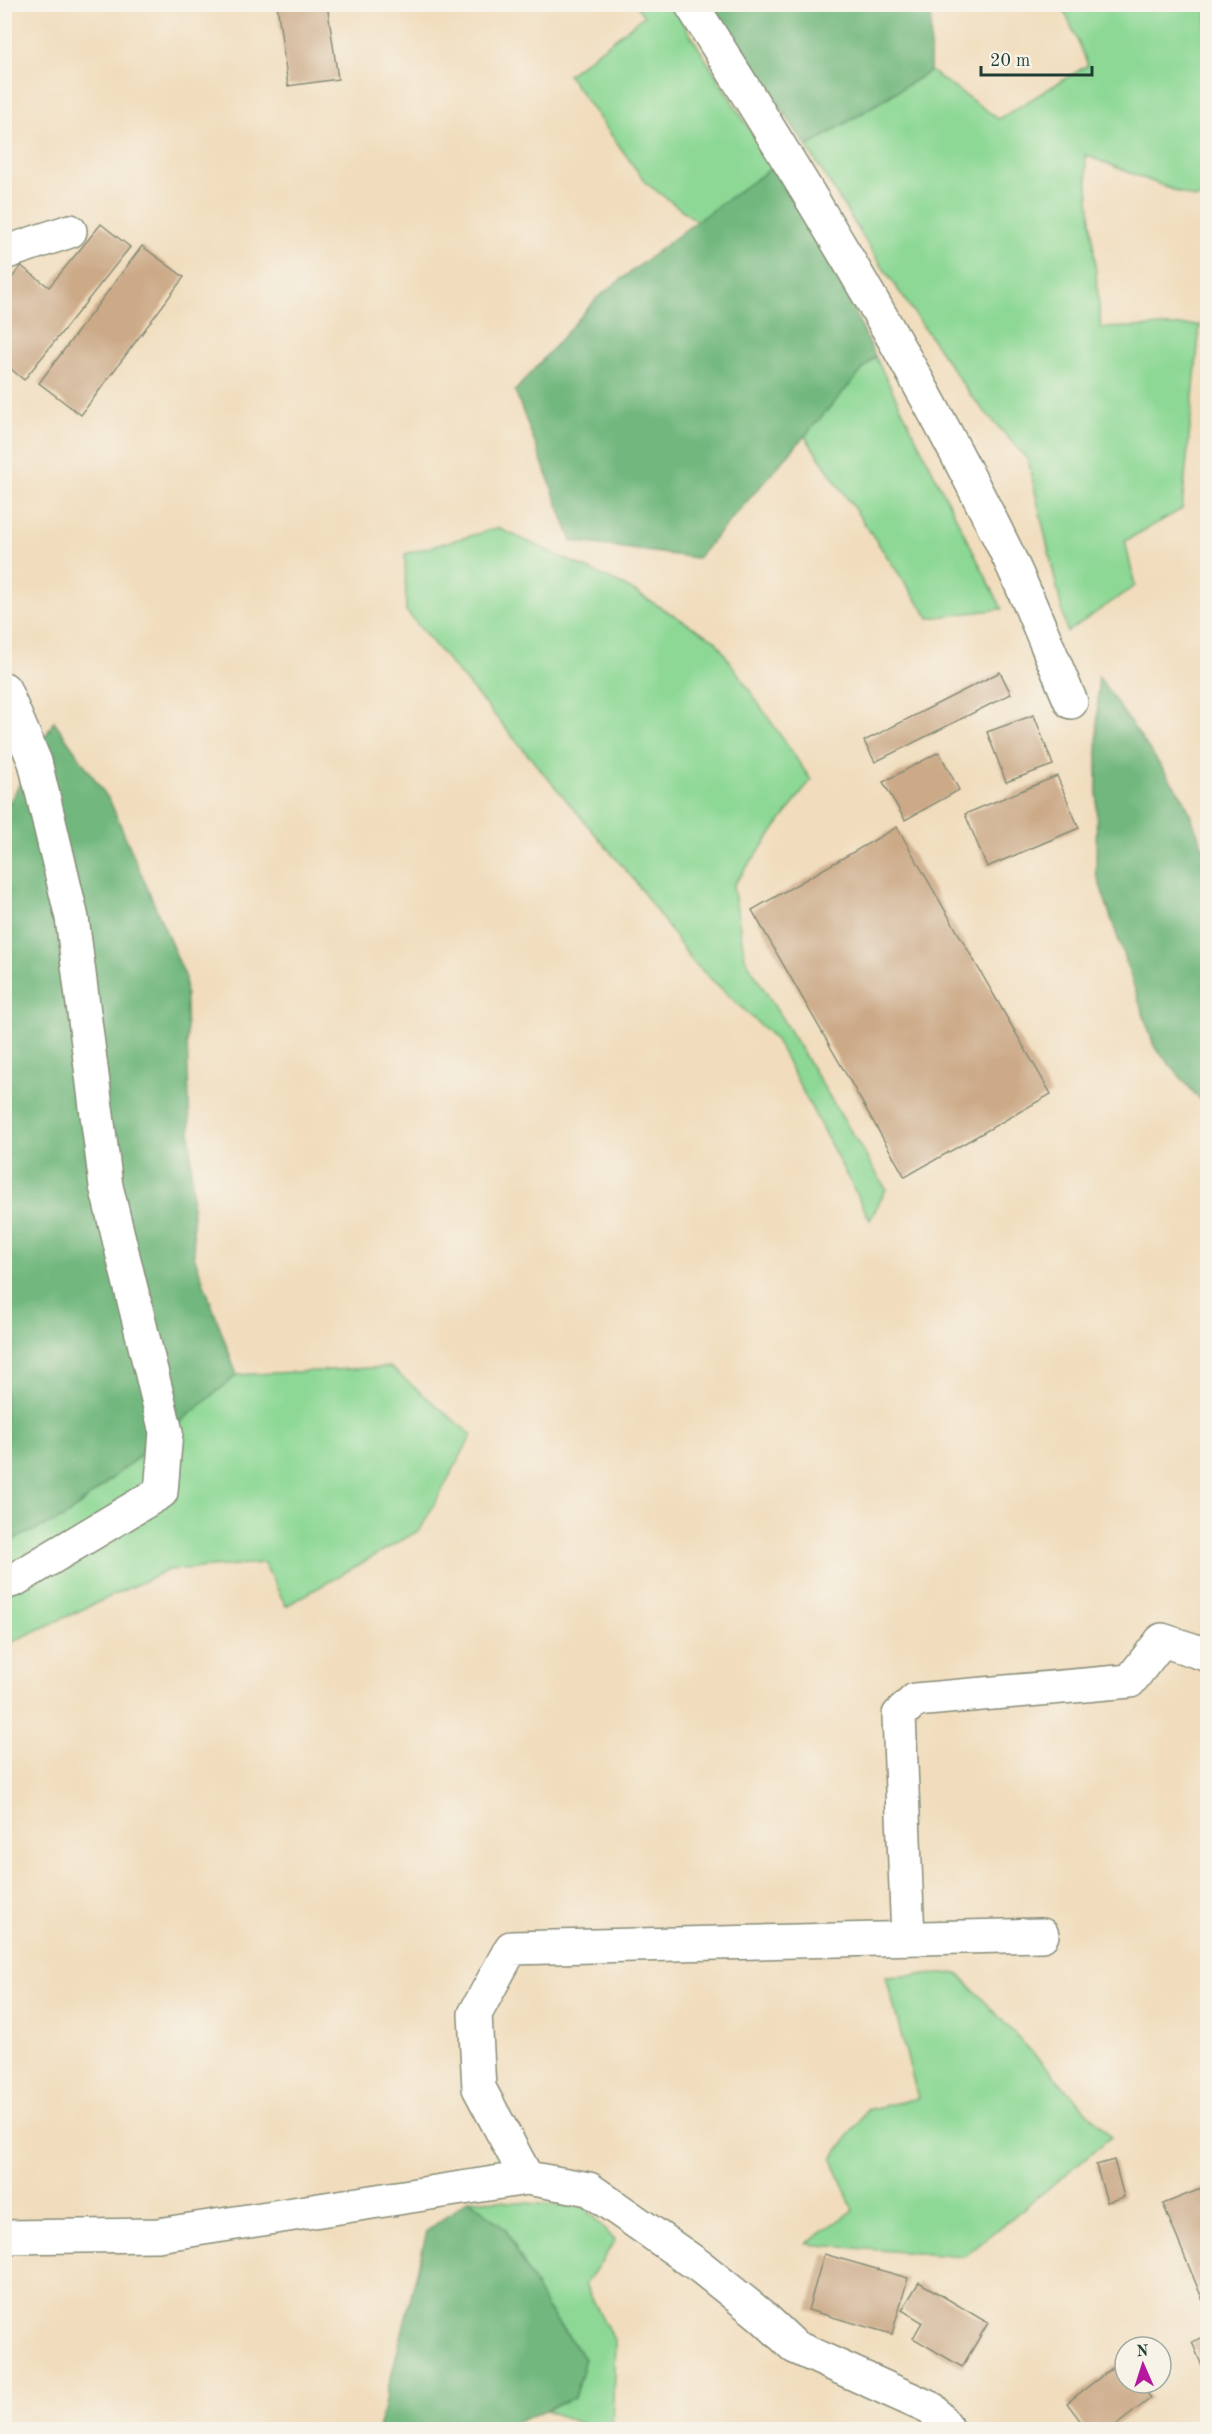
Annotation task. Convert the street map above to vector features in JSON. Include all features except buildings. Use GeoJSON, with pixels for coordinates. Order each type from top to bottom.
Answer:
{"type":"FeatureCollection","features":[{"type":"Feature","properties":{"kind":"street"},"geometry":{"type":"LineString","coordinates":[[692,4],[798,174],[893,336],[1003,544],[1071,702]]}},
{"type":"Feature","properties":{"kind":"street"},"geometry":{"type":"LineString","coordinates":[[4,253],[70,231]]}},
{"type":"Feature","properties":{"kind":"street"},"geometry":{"type":"LineString","coordinates":[[4,689],[35,762],[72,918],[106,1186],[166,1432],[161,1492],[14,1580],[4,1583]]}},
{"type":"Feature","properties":{"kind":"street"},"geometry":{"type":"LineString","coordinates":[[908,1938],[899,1714],[915,1700],[1130,1681],[1162,1640],[1208,1655]]}},
{"type":"Feature","properties":{"kind":"street"},"geometry":{"type":"LineString","coordinates":[[526,2178],[479,2088],[475,2014],[511,1948],[1042,1935]]}},
{"type":"Feature","properties":{"kind":"street"},"geometry":{"type":"LineString","coordinates":[[4,2238],[158,2235],[526,2178],[590,2189],[702,2268],[763,2317],[795,2347],[932,2409],[948,2430]]}},
{"type":"Feature","properties":{"kind":"green space"},"geometry":{"type":"Polygon","coordinates":[[[636,5],[672,5],[773,167],[697,221],[646,183],[568,75],[644,16],[636,5]]]}},
{"type":"Feature","properties":{"kind":"green space"},"geometry":{"type":"Polygon","coordinates":[[[712,5],[931,5],[930,71],[807,147],[712,5]]]}},
{"type":"Feature","properties":{"kind":"green space"},"geometry":{"type":"Polygon","coordinates":[[[1062,5],[1207,5],[1207,190],[1196,199],[1085,155],[1101,328],[1200,325],[1182,509],[1125,541],[1135,586],[1067,632],[1028,460],[971,396],[875,256],[807,147],[930,71],[999,119],[1088,65],[1062,5]]]}},
{"type":"Feature","properties":{"kind":"green space"},"geometry":{"type":"Polygon","coordinates":[[[773,167],[831,262],[875,356],[697,558],[572,541],[515,391],[597,298],[697,221],[773,167]]]}},
{"type":"Feature","properties":{"kind":"green space"},"geometry":{"type":"Polygon","coordinates":[[[875,356],[1002,609],[929,618],[804,435],[875,356]]]}},
{"type":"Feature","properties":{"kind":"green space"},"geometry":{"type":"Polygon","coordinates":[[[498,528],[625,586],[715,640],[811,780],[733,886],[745,958],[886,1189],[870,1220],[776,1040],[692,961],[635,881],[406,611],[405,554],[498,528]]]}},
{"type":"Feature","properties":{"kind":"green space"},"geometry":{"type":"Polygon","coordinates":[[[1098,676],[1185,801],[1207,858],[1207,1108],[1154,1046],[1096,873],[1098,676]]]}},
{"type":"Feature","properties":{"kind":"green space"},"geometry":{"type":"Polygon","coordinates":[[[54,721],[110,801],[185,976],[194,1256],[237,1375],[65,1517],[5,1543],[4,801],[9,803],[54,721]]]}},
{"type":"Feature","properties":{"kind":"green space"},"geometry":{"type":"Polygon","coordinates":[[[390,1367],[472,1435],[420,1530],[286,1606],[264,1563],[168,1570],[5,1645],[4,1543],[65,1517],[237,1375],[390,1367]]]}},
{"type":"Feature","properties":{"kind":"green space"},"geometry":{"type":"Polygon","coordinates":[[[958,1973],[1111,2137],[964,2257],[806,2244],[853,2210],[832,2159],[867,2110],[918,2098],[886,1977],[958,1973]]]}},
{"type":"Feature","properties":{"kind":"green space"},"geometry":{"type":"Polygon","coordinates":[[[469,2199],[584,2207],[615,2241],[585,2285],[615,2342],[612,2429],[594,2429],[546,2410],[574,2398],[585,2359],[546,2307],[506,2230],[469,2199]]]}},
{"type":"Feature","properties":{"kind":"green space"},"geometry":{"type":"Polygon","coordinates":[[[469,2199],[506,2230],[546,2307],[585,2359],[574,2398],[512,2424],[513,2429],[378,2430],[427,2231],[469,2199]]]}}]}
